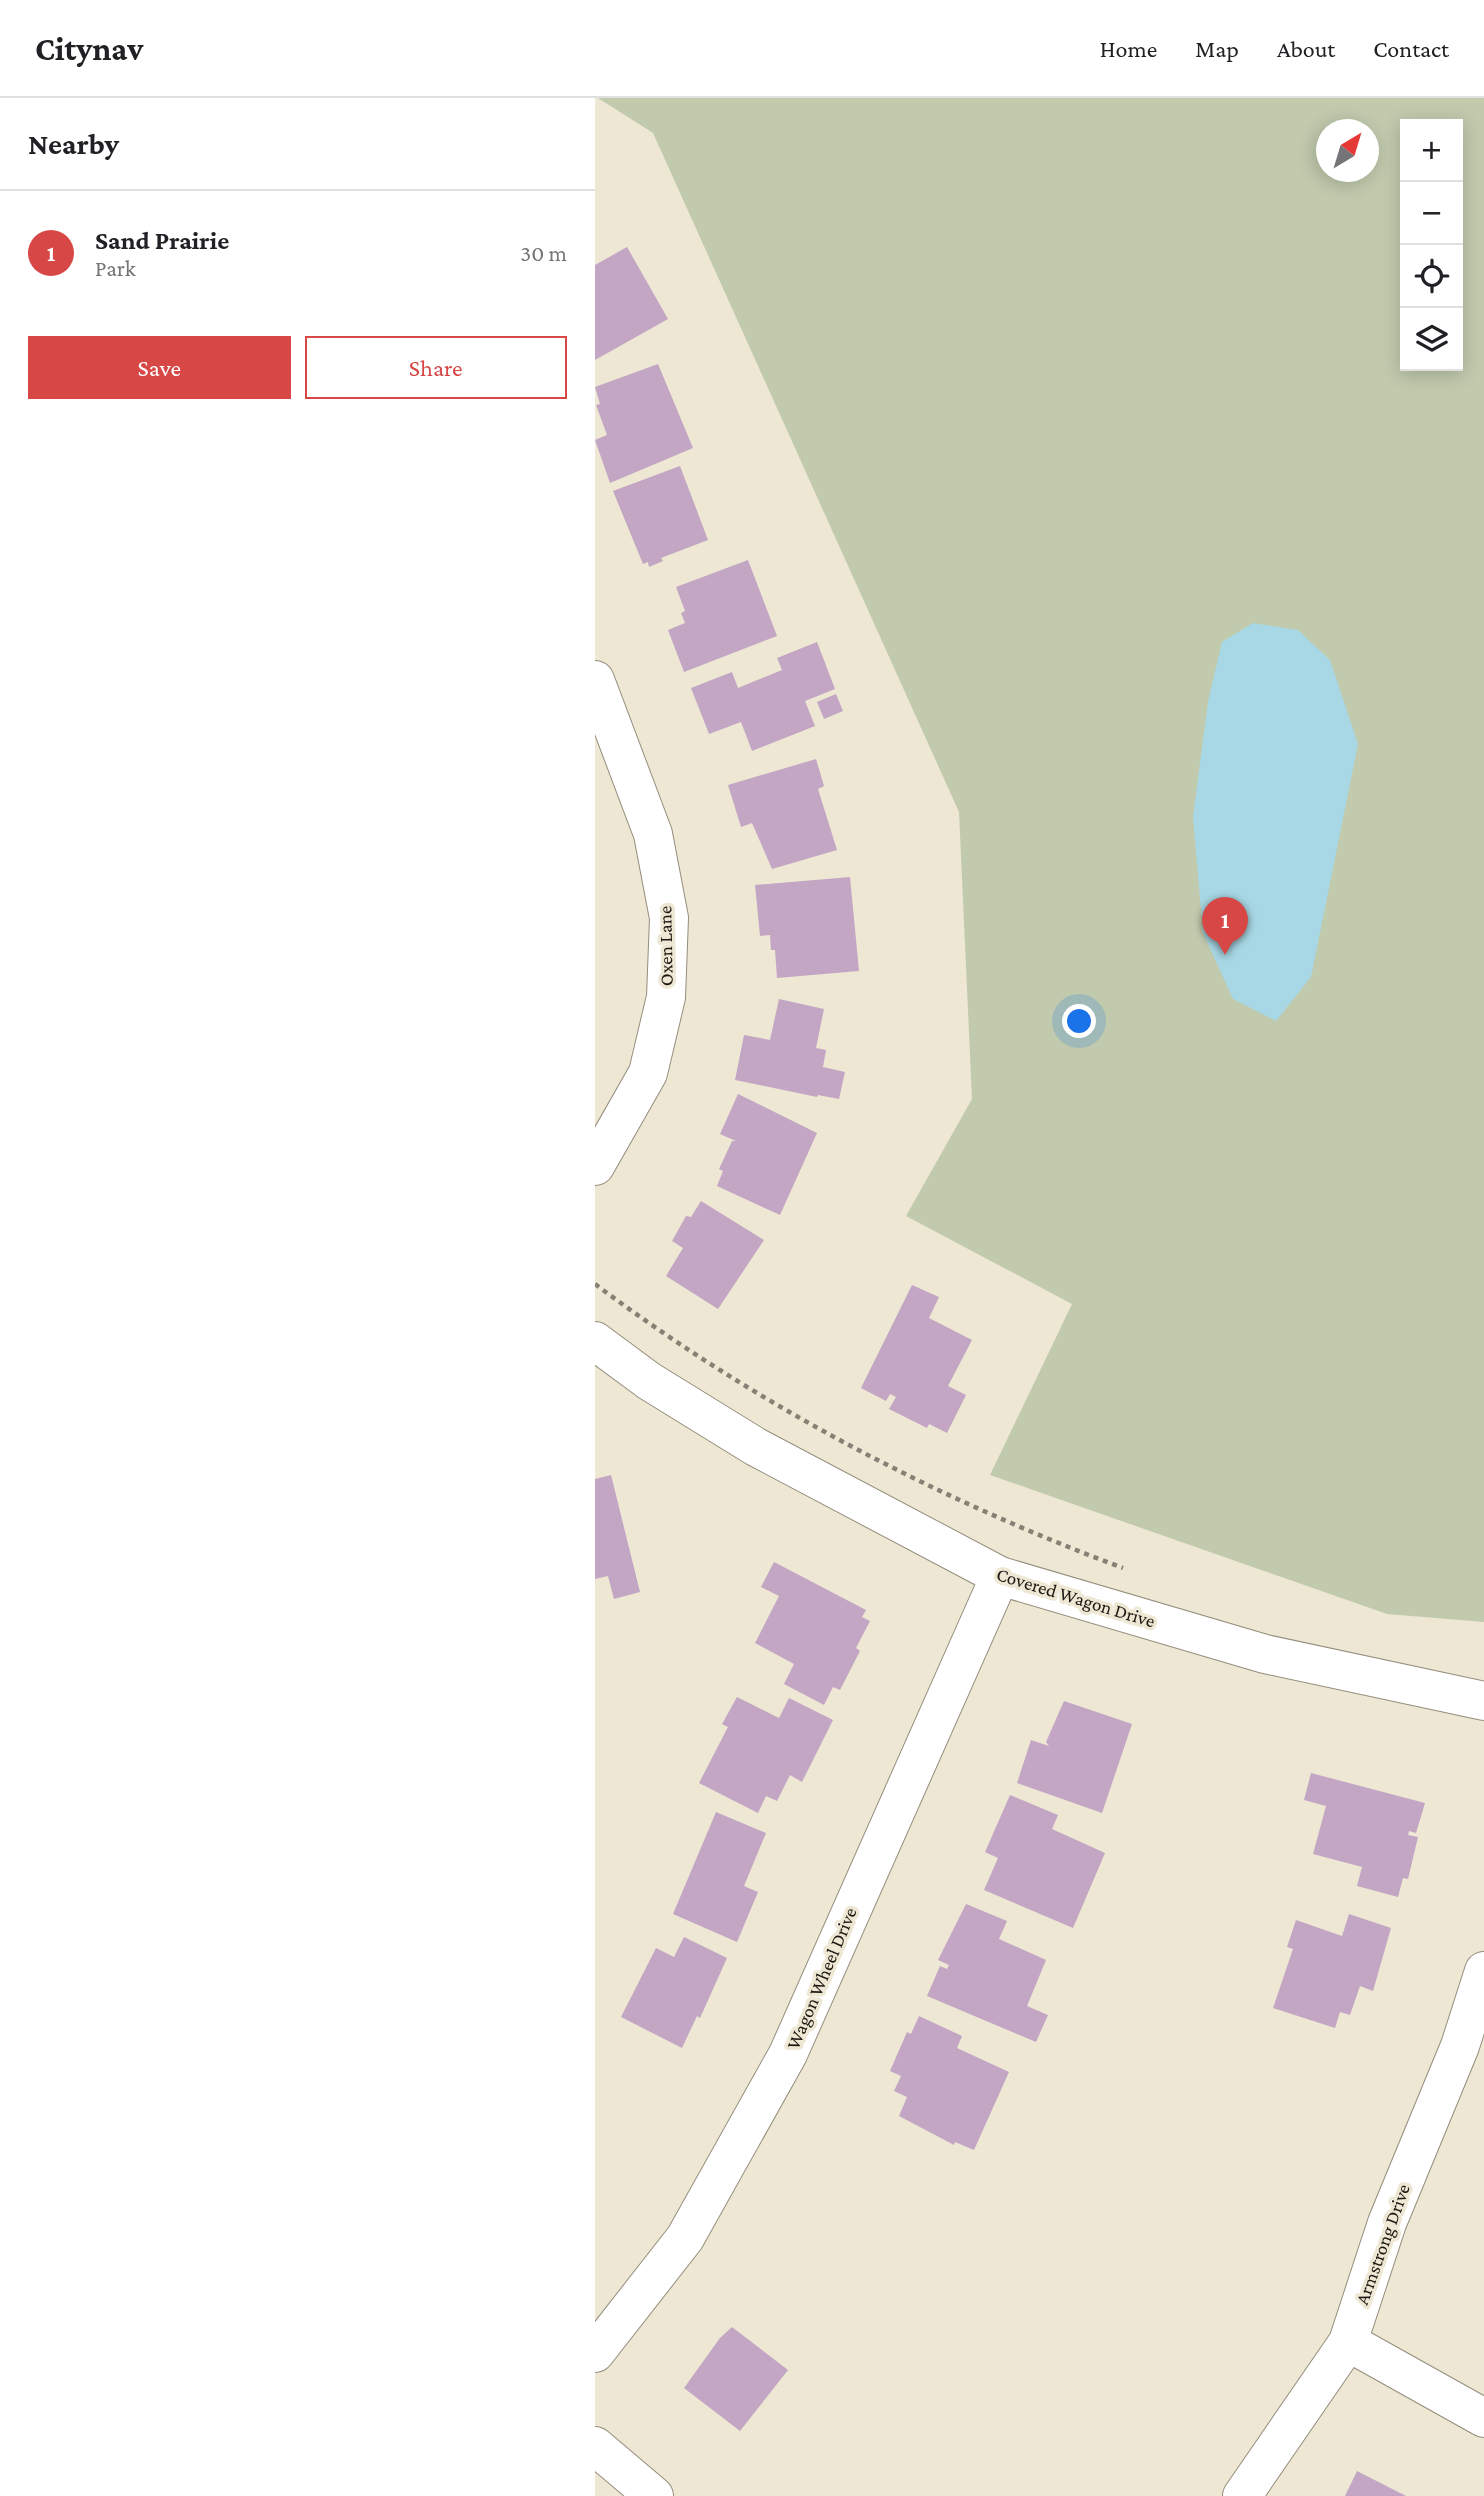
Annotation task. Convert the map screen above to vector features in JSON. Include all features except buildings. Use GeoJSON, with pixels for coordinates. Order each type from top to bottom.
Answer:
{"type":"FeatureCollection","features":[{"type":"Feature","properties":{"kind":"street","name":"Oxen Lane"},"geometry":{"type":"LineString","coordinates":[[595,680],[653,834],[669,918],[666,998],[648,1073],[595,1166]]}},
{"type":"Feature","properties":{"kind":"street","name":"Covered Wagon Drive"},"geometry":{"type":"LineString","coordinates":[[595,1341],[649,1381],[756,1447],[1000,1576],[1265,1654],[1484,1701]]}},
{"type":"Feature","properties":{"kind":"street","name":"Wagon Wheel Drive"},"geometry":{"type":"LineString","coordinates":[[595,2353],[685,2238],[788,2054],[1000,1576]]}},
{"type":"Feature","properties":{"kind":"street","name":"Armstrong Drive"},"geometry":{"type":"LineString","coordinates":[[1242,2496],[1348,2342],[1387,2223],[1460,2046],[1484,1971]]}},
{"type":"Feature","properties":{"kind":"street"},"geometry":{"type":"LineString","coordinates":[[1348,2342],[1484,2418]]}},
{"type":"Feature","properties":{"kind":"street"},"geometry":{"type":"LineString","coordinates":[[595,2446],[654,2496]]}},
{"type":"Feature","properties":{"kind":"path"},"geometry":{"type":"LineString","coordinates":[[595,1284],[710,1365],[928,1486],[1010,1524],[1132,1571]]}},
{"type":"Feature","properties":{"kind":"green space"},"geometry":{"type":"Polygon","coordinates":[[[598,98],[1484,98],[1484,1622],[1387,1614],[990,1475],[1072,1304],[906,1216],[972,1099],[959,812],[653,133],[598,98]]]}},
{"type":"Feature","properties":{"kind":"water"},"geometry":{"type":"Polygon","coordinates":[[[1253,623],[1298,630],[1330,660],[1358,744],[1311,977],[1276,1021],[1233,999],[1203,933],[1193,817],[1208,702],[1222,642],[1253,623]]]}},
{"type":"Feature","properties":{"kind":"place","name":"Sand Prairie"},"geometry":{"type":"Point","coordinates":[1225,955]}}]}
